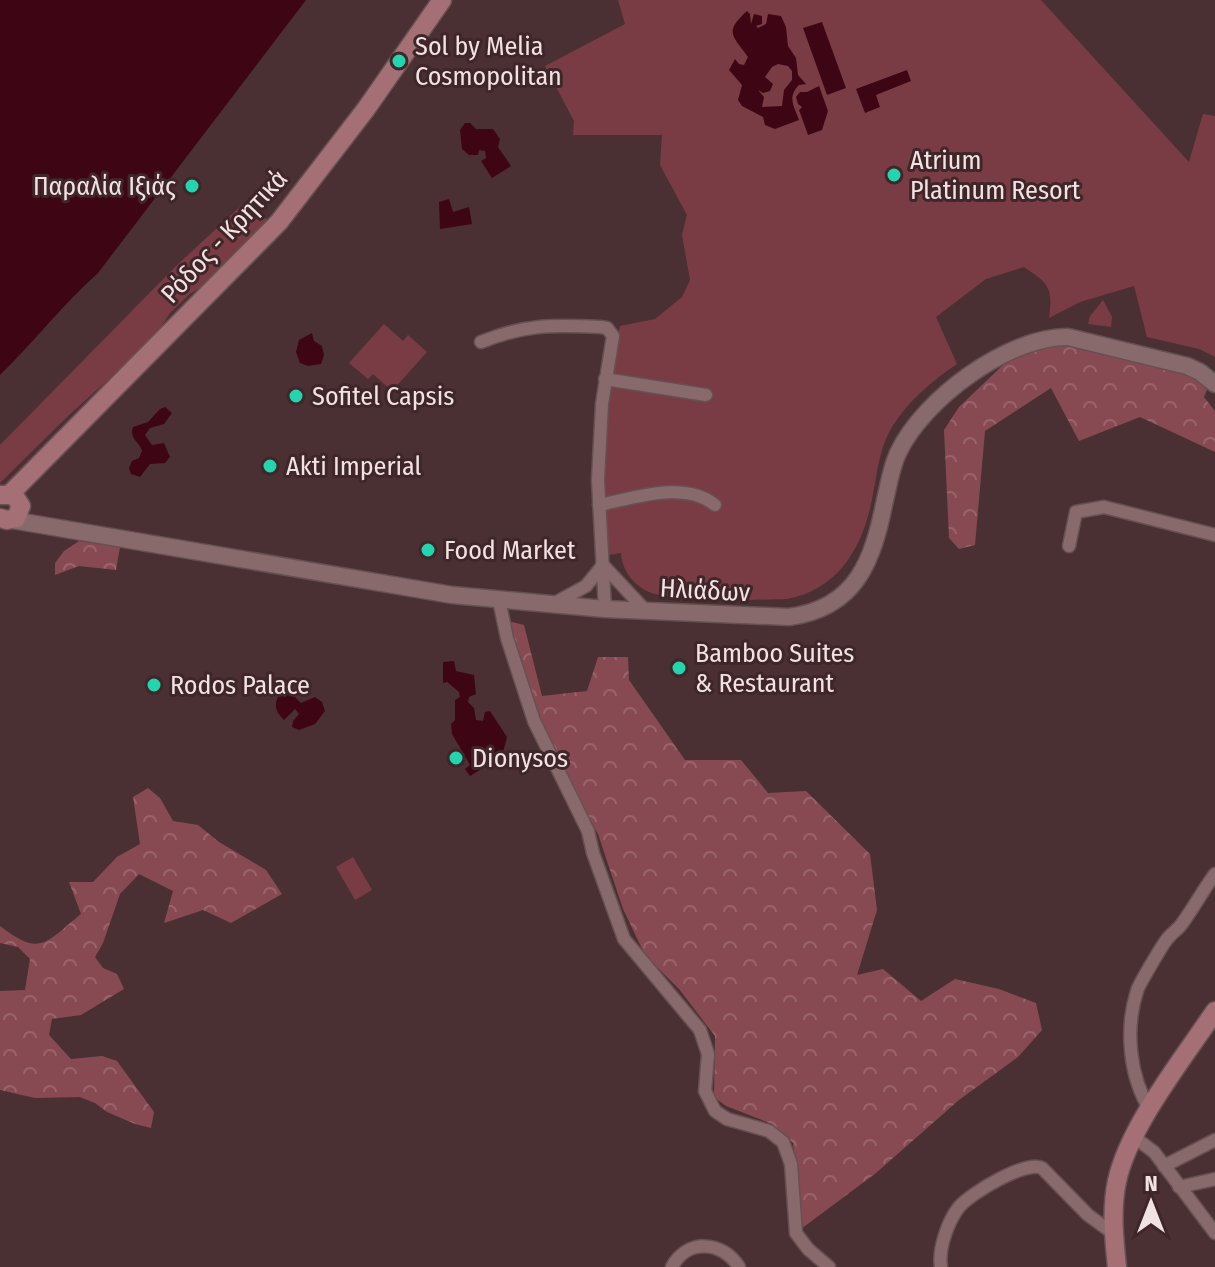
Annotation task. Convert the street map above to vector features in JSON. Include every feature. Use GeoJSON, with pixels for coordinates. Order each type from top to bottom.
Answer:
{"type":"FeatureCollection","features":[{"type":"Feature","properties":{"kind":"main road","name":"Ρόδος - Κρητικά"},"geometry":{"type":"LineString","coordinates":[[11,503],[279,222],[366,109],[442,0]]}},
{"type":"Feature","properties":{"kind":"main road"},"geometry":{"type":"LineString","coordinates":[[1117,1267],[1114,1234],[1117,1180],[1134,1137],[1215,1011]]}},
{"type":"Feature","properties":{"kind":"street"},"geometry":{"type":"LineString","coordinates":[[481,342],[513,330],[551,324],[607,328],[613,336],[605,379],[598,480],[605,609]]}},
{"type":"Feature","properties":{"kind":"street","name":"Ηλιάδων"},"geometry":{"type":"LineString","coordinates":[[11,503],[40,525],[403,588],[605,609],[774,618],[805,615],[839,599],[860,577],[878,533],[893,465],[915,427],[942,398],[968,377],[1020,345],[1049,337],[1081,340],[1187,366],[1215,384]]}},
{"type":"Feature","properties":{"kind":"street"},"geometry":{"type":"LineString","coordinates":[[605,379],[706,395]]}},
{"type":"Feature","properties":{"kind":"street"},"geometry":{"type":"LineString","coordinates":[[599,505],[650,494],[685,493],[706,497],[715,505]]}},
{"type":"Feature","properties":{"kind":"street"},"geometry":{"type":"LineString","coordinates":[[1069,546],[1076,512],[1096,507],[1215,535]]}},
{"type":"Feature","properties":{"kind":"street"},"geometry":{"type":"LineString","coordinates":[[603,565],[646,611]]}},
{"type":"Feature","properties":{"kind":"street"},"geometry":{"type":"LineString","coordinates":[[550,605],[586,586],[603,565]]}},
{"type":"Feature","properties":{"kind":"street"},"geometry":{"type":"LineString","coordinates":[[499,600],[507,638],[534,721],[588,831],[624,939],[700,1030],[708,1054],[705,1091],[715,1111],[727,1119],[769,1131],[783,1142],[791,1164],[796,1233],[808,1249],[829,1267]]}},
{"type":"Feature","properties":{"kind":"street"},"geometry":{"type":"LineString","coordinates":[[1150,1110],[1138,1085],[1130,1041],[1137,987],[1152,968],[1167,939],[1180,926],[1215,874]]}},
{"type":"Feature","properties":{"kind":"street"},"geometry":{"type":"LineString","coordinates":[[1134,1137],[1154,1152],[1215,1233]]}},
{"type":"Feature","properties":{"kind":"street"},"geometry":{"type":"LineString","coordinates":[[1164,1166],[1215,1140]]}},
{"type":"Feature","properties":{"kind":"street"},"geometry":{"type":"LineString","coordinates":[[941,1267],[941,1250],[958,1209],[978,1192],[1025,1167],[1036,1165],[1042,1168],[1088,1215],[1114,1234]]}},
{"type":"Feature","properties":{"kind":"street"},"geometry":{"type":"LineString","coordinates":[[1179,1187],[1215,1179]]}},
{"type":"Feature","properties":{"kind":"street"},"geometry":{"type":"LineString","coordinates":[[672,1267],[684,1252],[699,1245],[712,1245],[739,1267]]}},
{"type":"Feature","properties":{"kind":"shaded area"},"geometry":{"type":"Polygon","coordinates":[[[0,0],[306,0],[98,273],[0,375],[0,0]]]}},
{"type":"Feature","properties":{"kind":"shaded area"},"geometry":{"type":"Polygon","coordinates":[[[618,0],[1041,0],[1189,162],[1203,114],[1215,116],[1215,357],[1199,349],[1147,337],[1134,286],[1080,302],[1049,318],[1047,287],[1024,267],[986,279],[936,317],[957,364],[921,392],[892,427],[881,455],[861,537],[844,566],[832,577],[819,587],[787,599],[696,599],[661,595],[643,589],[626,571],[621,553],[609,555],[603,493],[607,387],[620,326],[655,319],[682,297],[690,280],[682,235],[687,215],[660,165],[662,135],[573,135],[574,121],[545,66],[625,24],[618,0]]]}},
{"type":"Feature","properties":{"kind":"shaded area"},"geometry":{"type":"Polygon","coordinates":[[[747,11],[751,24],[754,14],[762,16],[762,24],[756,26],[758,28],[766,24],[768,14],[781,16],[788,46],[796,58],[798,75],[806,84],[795,89],[792,98],[799,120],[775,129],[765,125],[763,117],[742,106],[738,100],[742,85],[729,70],[735,59],[744,65],[748,57],[733,34],[735,24],[747,11]],[[778,64],[765,77],[773,84],[770,91],[763,93],[758,90],[764,97],[762,107],[782,106],[784,90],[792,80],[792,71],[788,66],[778,64]]]}},
{"type":"Feature","properties":{"kind":"shaded area"},"geometry":{"type":"Polygon","coordinates":[[[822,22],[846,88],[827,95],[803,28],[822,22]]]}},
{"type":"Feature","properties":{"kind":"shaded area"},"geometry":{"type":"Polygon","coordinates":[[[907,70],[911,81],[876,95],[880,107],[865,113],[856,89],[907,70]]]}},
{"type":"Feature","properties":{"kind":"shaded area"},"geometry":{"type":"Polygon","coordinates":[[[819,86],[828,111],[822,130],[808,135],[799,110],[802,107],[796,97],[800,92],[819,86]]]}},
{"type":"Feature","properties":{"kind":"shaded area"},"geometry":{"type":"Polygon","coordinates":[[[465,123],[476,129],[493,129],[500,139],[498,147],[511,166],[492,178],[481,161],[486,158],[485,151],[479,150],[478,155],[469,155],[462,149],[460,130],[465,123]]]}},
{"type":"Feature","properties":{"kind":"shaded area"},"geometry":{"type":"Polygon","coordinates":[[[449,199],[453,212],[469,207],[472,224],[440,229],[439,202],[449,199]]]}},
{"type":"Feature","properties":{"kind":"shaded area"},"geometry":{"type":"Polygon","coordinates":[[[244,203],[268,220],[214,279],[190,294],[170,313],[154,338],[0,483],[0,445],[176,266],[244,203]]]}},
{"type":"Feature","properties":{"kind":"shaded area"},"geometry":{"type":"Polygon","coordinates":[[[1103,300],[1112,317],[1111,327],[1088,324],[1090,316],[1103,300]]]}},
{"type":"Feature","properties":{"kind":"shaded area"},"geometry":{"type":"Polygon","coordinates":[[[384,324],[403,341],[408,335],[427,352],[392,391],[373,374],[368,379],[349,363],[384,324]]]}},
{"type":"Feature","properties":{"kind":"shaded area"},"geometry":{"type":"Polygon","coordinates":[[[312,333],[314,341],[322,346],[324,355],[321,364],[308,366],[300,363],[296,352],[299,340],[312,333]]]}},
{"type":"Feature","properties":{"kind":"shaded area"},"geometry":{"type":"Polygon","coordinates":[[[165,407],[172,413],[164,424],[150,428],[145,435],[152,445],[164,443],[170,457],[165,463],[150,464],[140,477],[131,474],[129,468],[132,461],[139,458],[142,451],[133,437],[133,427],[148,422],[165,407]]]}},
{"type":"Feature","properties":{"kind":"shaded area"},"geometry":{"type":"Polygon","coordinates":[[[454,661],[456,671],[474,675],[476,694],[469,697],[468,702],[474,708],[476,720],[483,721],[485,712],[490,711],[507,737],[501,760],[504,763],[498,766],[490,754],[485,753],[480,770],[470,776],[465,769],[470,765],[452,734],[455,700],[460,697],[459,692],[447,682],[443,683],[443,662],[454,661]]]}},
{"type":"Feature","properties":{"kind":"shaded area"},"geometry":{"type":"Polygon","coordinates":[[[289,691],[301,703],[315,697],[322,702],[325,711],[315,724],[299,730],[292,727],[299,714],[295,709],[284,720],[281,717],[276,701],[280,693],[289,691]]]}},
{"type":"Feature","properties":{"kind":"shaded area"},"geometry":{"type":"Polygon","coordinates":[[[353,857],[372,890],[355,900],[336,867],[353,857]]]}},
{"type":"Feature","properties":{"kind":"green space"},"geometry":{"type":"Polygon","coordinates":[[[1045,346],[1073,346],[1160,367],[1183,368],[1208,387],[1204,397],[1215,411],[1215,452],[1140,417],[1079,441],[1051,388],[985,431],[975,545],[959,549],[949,538],[944,430],[959,407],[1003,365],[1017,356],[1045,346]]]}},
{"type":"Feature","properties":{"kind":"green space"},"geometry":{"type":"Polygon","coordinates":[[[79,541],[120,547],[116,570],[79,566],[55,575],[55,563],[64,551],[79,541]]]}},
{"type":"Feature","properties":{"kind":"green space"},"geometry":{"type":"Polygon","coordinates":[[[500,619],[524,625],[542,696],[587,691],[598,657],[628,657],[629,680],[685,760],[741,760],[768,793],[806,791],[870,854],[877,910],[857,975],[883,969],[921,1001],[955,979],[999,989],[1036,1003],[1042,1030],[1018,1057],[959,1100],[876,1173],[801,1229],[793,1143],[772,1124],[726,1106],[714,1097],[715,1036],[679,989],[645,955],[623,909],[598,834],[537,724],[500,619]]]}},
{"type":"Feature","properties":{"kind":"green space"},"geometry":{"type":"Polygon","coordinates":[[[148,788],[160,798],[173,821],[198,825],[219,842],[266,870],[282,894],[231,923],[203,910],[164,923],[173,891],[139,874],[120,894],[95,957],[103,968],[117,974],[124,989],[81,1015],[52,1019],[49,1035],[71,1059],[102,1056],[117,1061],[154,1112],[151,1128],[107,1112],[80,1097],[35,1098],[0,1090],[0,991],[25,990],[30,959],[18,947],[0,943],[0,926],[25,942],[34,944],[51,939],[81,914],[69,882],[93,882],[117,857],[140,844],[133,797],[148,788]]]}},
{"type":"Feature","properties":{"kind":"place","name":"Sol by Melia Cosmopolitan"},"geometry":{"type":"Point","coordinates":[399,61]}},
{"type":"Feature","properties":{"kind":"place","name":"Atrium Platinum Resort"},"geometry":{"type":"Point","coordinates":[894,175]}},
{"type":"Feature","properties":{"kind":"place","name":"Παραλία Ιξιάς"},"geometry":{"type":"Point","coordinates":[192,186]}},
{"type":"Feature","properties":{"kind":"place","name":"Sofitel Capsis"},"geometry":{"type":"Point","coordinates":[296,396]}},
{"type":"Feature","properties":{"kind":"place","name":"Akti Imperial"},"geometry":{"type":"Point","coordinates":[270,466]}},
{"type":"Feature","properties":{"kind":"place","name":"Food Market"},"geometry":{"type":"Point","coordinates":[428,550]}},
{"type":"Feature","properties":{"kind":"place","name":"Bamboo Suites & Restaurant"},"geometry":{"type":"Point","coordinates":[679,668]}},
{"type":"Feature","properties":{"kind":"place","name":"Rodos Palace"},"geometry":{"type":"Point","coordinates":[154,685]}},
{"type":"Feature","properties":{"kind":"place","name":"Dionysos"},"geometry":{"type":"Point","coordinates":[456,758]}}]}
